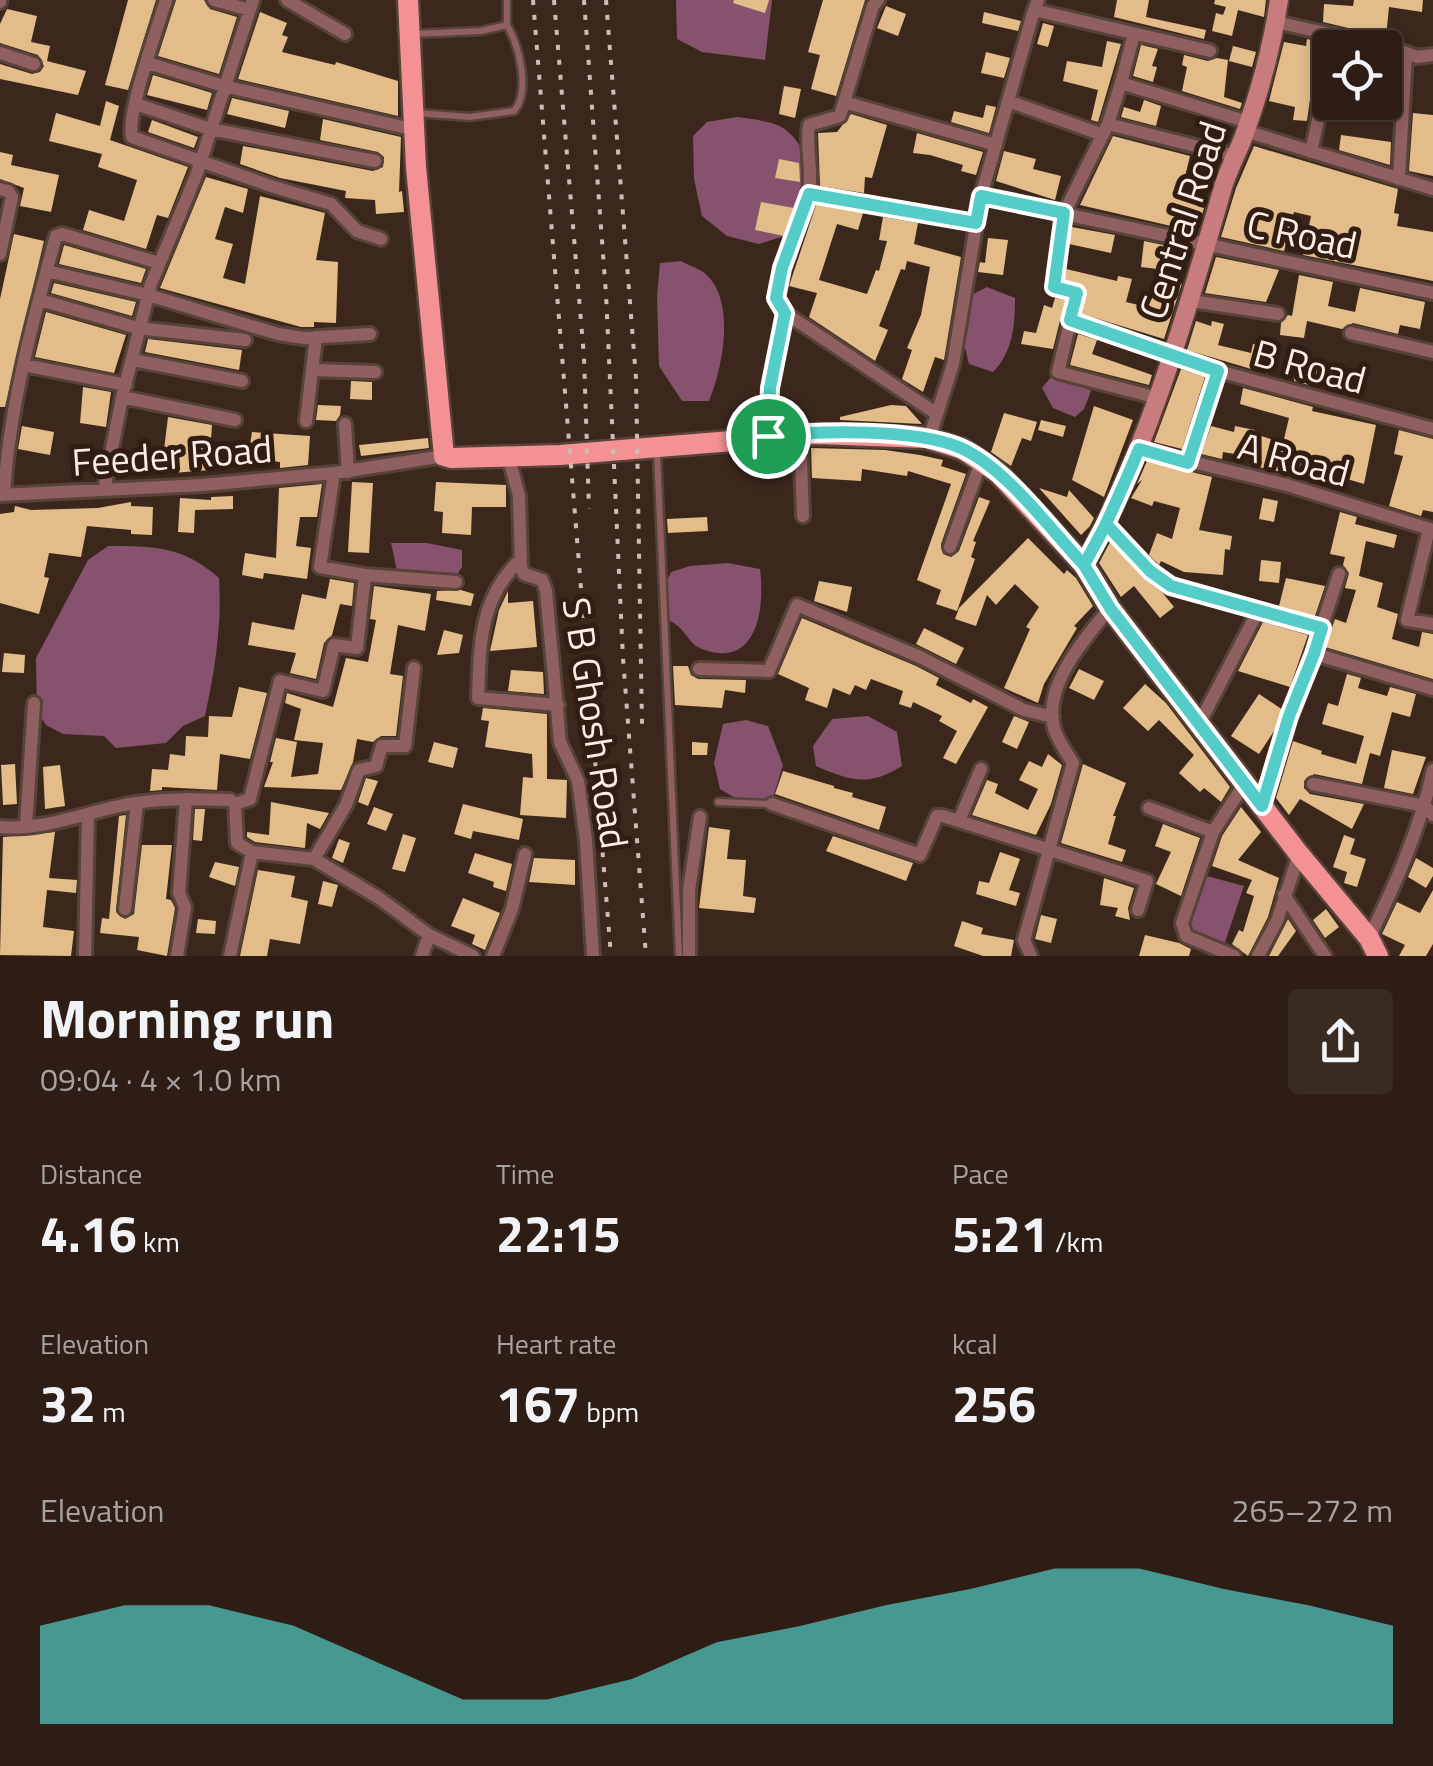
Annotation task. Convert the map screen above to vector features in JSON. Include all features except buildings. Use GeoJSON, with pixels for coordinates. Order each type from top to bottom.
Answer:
{"type":"FeatureCollection","features":[{"type":"Feature","properties":{"kind":"main road"},"geometry":{"type":"LineString","coordinates":[[408,0],[416,167],[444,456],[560,455],[800,434],[930,439],[962,448],[998,472],[1084,565],[1110,608],[1371,950]]}},
{"type":"Feature","properties":{"kind":"street"},"geometry":{"type":"LineString","coordinates":[[166,0],[136,104],[132,137],[331,204],[357,230],[381,240]]}},
{"type":"Feature","properties":{"kind":"street"},"geometry":{"type":"LineString","coordinates":[[104,490],[148,295],[199,162],[251,5],[214,0]]}},
{"type":"Feature","properties":{"kind":"street"},"geometry":{"type":"LineString","coordinates":[[287,0],[345,34]]}},
{"type":"Feature","properties":{"kind":"street"},"geometry":{"type":"LineString","coordinates":[[878,0],[840,116],[809,125],[809,194],[782,268],[776,298],[785,313],[937,414]]}},
{"type":"Feature","properties":{"kind":"street","name":"Central Road"},"geometry":{"type":"LineString","coordinates":[[1084,565],[1139,449],[1192,301],[1246,126],[1279,0]]}},
{"type":"Feature","properties":{"kind":"street"},"geometry":{"type":"LineString","coordinates":[[930,439],[953,364],[981,196],[1036,5],[1210,51]]}},
{"type":"Feature","properties":{"kind":"street"},"geometry":{"type":"LineString","coordinates":[[1276,22],[1312,30]]}},
{"type":"Feature","properties":{"kind":"street"},"geometry":{"type":"LineString","coordinates":[[1134,34],[1105,130],[1064,213],[1054,287],[1077,293],[1058,372],[1158,398]]}},
{"type":"Feature","properties":{"kind":"street"},"geometry":{"type":"LineString","coordinates":[[1402,51],[1417,56],[1433,55]]}},
{"type":"Feature","properties":{"kind":"street"},"geometry":{"type":"LineString","coordinates":[[1399,179],[1406,52]]}},
{"type":"Feature","properties":{"kind":"street"},"geometry":{"type":"LineString","coordinates":[[0,53],[34,64]]}},
{"type":"Feature","properties":{"kind":"street"},"geometry":{"type":"LineString","coordinates":[[147,62],[224,86],[416,122]]}},
{"type":"Feature","properties":{"kind":"street"},"geometry":{"type":"LineString","coordinates":[[1121,83],[1311,152],[1433,189]]}},
{"type":"Feature","properties":{"kind":"street"},"geometry":{"type":"LineString","coordinates":[[1008,101],[1105,130],[1235,156]]}},
{"type":"Feature","properties":{"kind":"street"},"geometry":{"type":"LineString","coordinates":[[844,102],[996,145]]}},
{"type":"Feature","properties":{"kind":"street"},"geometry":{"type":"LineString","coordinates":[[136,104],[210,129],[375,161]]}},
{"type":"Feature","properties":{"kind":"street"},"geometry":{"type":"LineString","coordinates":[[1311,152],[1318,120]]}},
{"type":"Feature","properties":{"kind":"street"},"geometry":{"type":"LineString","coordinates":[[0,189],[12,197],[0,254]]}},
{"type":"Feature","properties":{"kind":"street"},"geometry":{"type":"LineString","coordinates":[[809,194],[976,223]]}},
{"type":"Feature","properties":{"kind":"street","name":"C Road"},"geometry":{"type":"LineString","coordinates":[[981,196],[1433,294]]}},
{"type":"Feature","properties":{"kind":"street"},"geometry":{"type":"LineString","coordinates":[[2,494],[24,365],[56,236],[159,263]]}},
{"type":"Feature","properties":{"kind":"street"},"geometry":{"type":"LineString","coordinates":[[47,270],[278,334],[370,334]]}},
{"type":"Feature","properties":{"kind":"street"},"geometry":{"type":"LineString","coordinates":[[40,300],[138,328],[245,340]]}},
{"type":"Feature","properties":{"kind":"street"},"geometry":{"type":"LineString","coordinates":[[1192,301],[1278,314]]}},
{"type":"Feature","properties":{"kind":"street"},"geometry":{"type":"LineString","coordinates":[[768,436],[770,388],[785,313]]}},
{"type":"Feature","properties":{"kind":"street","name":"B Road"},"geometry":{"type":"LineString","coordinates":[[1070,320],[1218,371],[1433,429]]}},
{"type":"Feature","properties":{"kind":"street"},"geometry":{"type":"LineString","coordinates":[[1351,333],[1433,352]]}},
{"type":"Feature","properties":{"kind":"street"},"geometry":{"type":"LineString","coordinates":[[306,420],[316,337]]}},
{"type":"Feature","properties":{"kind":"street"},"geometry":{"type":"LineString","coordinates":[[133,360],[242,381]]}},
{"type":"Feature","properties":{"kind":"street"},"geometry":{"type":"LineString","coordinates":[[24,365],[235,420]]}},
{"type":"Feature","properties":{"kind":"street"},"geometry":{"type":"LineString","coordinates":[[312,370],[375,372]]}},
{"type":"Feature","properties":{"kind":"street"},"geometry":{"type":"LineString","coordinates":[[1188,463],[1218,371]]}},
{"type":"Feature","properties":{"kind":"street"},"geometry":{"type":"LineString","coordinates":[[345,424],[341,472],[320,567],[365,576],[456,582]]}},
{"type":"Feature","properties":{"kind":"street"},"geometry":{"type":"LineString","coordinates":[[800,434],[803,516]]}},
{"type":"Feature","properties":{"kind":"street","name":"A Road"},"geometry":{"type":"LineString","coordinates":[[1139,449],[1287,485],[1431,530]]}},
{"type":"Feature","properties":{"kind":"street","name":"S B Ghosh Road"},"geometry":{"type":"LineString","coordinates":[[508,455],[519,496],[520,560],[524,574],[538,578],[544,585],[562,749],[576,774],[582,813],[593,956]]}},
{"type":"Feature","properties":{"kind":"street","name":"Feeder Road"},"geometry":{"type":"LineString","coordinates":[[2,494],[341,472],[444,456]]}},
{"type":"Feature","properties":{"kind":"street"},"geometry":{"type":"LineString","coordinates":[[950,547],[980,462]]}},
{"type":"Feature","properties":{"kind":"street"},"geometry":{"type":"LineString","coordinates":[[1106,524],[1150,571],[1171,586],[1322,628]]}},
{"type":"Feature","properties":{"kind":"street"},"geometry":{"type":"LineString","coordinates":[[1431,530],[1408,620],[1433,624]]}},
{"type":"Feature","properties":{"kind":"street"},"geometry":{"type":"LineString","coordinates":[[520,560],[501,578],[488,607],[480,643],[478,698],[558,705]]}},
{"type":"Feature","properties":{"kind":"street"},"geometry":{"type":"LineString","coordinates":[[1262,806],[1339,574]]}},
{"type":"Feature","properties":{"kind":"street"},"geometry":{"type":"LineString","coordinates":[[235,804],[250,799],[280,681],[323,691],[334,645],[356,648],[365,576]]}},
{"type":"Feature","properties":{"kind":"street"},"geometry":{"type":"LineString","coordinates":[[699,669],[770,671],[796,605],[920,658],[1024,710],[1053,716]]}},
{"type":"Feature","properties":{"kind":"street"},"geometry":{"type":"LineString","coordinates":[[1031,956],[1024,940],[1073,763],[1054,726],[1053,702],[1069,664],[1110,608]]}},
{"type":"Feature","properties":{"kind":"street"},"geometry":{"type":"LineString","coordinates":[[1200,724],[1257,613]]}},
{"type":"Feature","properties":{"kind":"street"},"geometry":{"type":"LineString","coordinates":[[1314,654],[1433,689]]}},
{"type":"Feature","properties":{"kind":"street"},"geometry":{"type":"LineString","coordinates":[[314,859],[346,805],[359,770],[376,766],[382,746],[405,746],[414,668]]}},
{"type":"Feature","properties":{"kind":"street"},"geometry":{"type":"LineString","coordinates":[[26,826],[34,703]]}},
{"type":"Feature","properties":{"kind":"street"},"geometry":{"type":"LineString","coordinates":[[960,821],[981,769]]}},
{"type":"Feature","properties":{"kind":"street"},"geometry":{"type":"LineString","coordinates":[[1371,950],[1429,810],[1433,770]]}},
{"type":"Feature","properties":{"kind":"street"},"geometry":{"type":"LineString","coordinates":[[1234,956],[1186,936],[1182,930],[1213,832],[1246,784]]}},
{"type":"Feature","properties":{"kind":"street"},"geometry":{"type":"LineString","coordinates":[[1314,784],[1429,810]]}},
{"type":"Feature","properties":{"kind":"street"},"geometry":{"type":"LineString","coordinates":[[177,956],[185,907],[178,892],[186,799]]}},
{"type":"Feature","properties":{"kind":"street"},"geometry":{"type":"LineString","coordinates":[[0,827],[26,826],[137,803],[230,800],[235,804],[237,843],[252,852],[314,859],[379,898],[429,935],[473,956]]}},
{"type":"Feature","properties":{"kind":"street"},"geometry":{"type":"LineString","coordinates":[[125,908],[137,803]]}},
{"type":"Feature","properties":{"kind":"street"},"geometry":{"type":"LineString","coordinates":[[772,804],[920,856],[937,816],[960,821],[1146,881],[1138,910]]}},
{"type":"Feature","properties":{"kind":"street"},"geometry":{"type":"LineString","coordinates":[[1149,808],[1213,832]]}},
{"type":"Feature","properties":{"kind":"street"},"geometry":{"type":"LineString","coordinates":[[84,956],[88,815]]}},
{"type":"Feature","properties":{"kind":"street"},"geometry":{"type":"LineString","coordinates":[[689,956],[689,890],[700,817]]}},
{"type":"Feature","properties":{"kind":"street"},"geometry":{"type":"LineString","coordinates":[[230,956],[252,852]]}},
{"type":"Feature","properties":{"kind":"street"},"geometry":{"type":"LineString","coordinates":[[493,956],[512,909],[525,854]]}},
{"type":"Feature","properties":{"kind":"street"},"geometry":{"type":"LineString","coordinates":[[1258,956],[1277,921],[1299,854]]}},
{"type":"Feature","properties":{"kind":"street"},"geometry":{"type":"LineString","coordinates":[[1284,894],[1325,956]]}},
{"type":"Feature","properties":{"kind":"street"},"geometry":{"type":"LineString","coordinates":[[422,956],[429,935]]}},
{"type":"Feature","properties":{"kind":"lane"},"geometry":{"type":"LineString","coordinates":[[416,122],[514,112],[520,105],[519,50],[507,25],[506,0]]}},
{"type":"Feature","properties":{"kind":"lane"},"geometry":{"type":"LineString","coordinates":[[412,34],[481,31],[507,25]]}},
{"type":"Feature","properties":{"kind":"lane"},"geometry":{"type":"LineString","coordinates":[[656,447],[680,956]]}},
{"type":"Feature","properties":{"kind":"lane"},"geometry":{"type":"LineString","coordinates":[[718,802],[772,804]]}},
{"type":"Feature","properties":{"kind":"shaded area"},"geometry":{"type":"Polygon","coordinates":[[[676,0],[772,0],[765,60],[702,52],[677,39],[676,0]]]}},
{"type":"Feature","properties":{"kind":"shaded area"},"geometry":{"type":"Polygon","coordinates":[[[737,117],[783,128],[797,141],[811,166],[791,234],[759,244],[727,236],[702,216],[694,179],[693,136],[707,122],[737,117]]]}},
{"type":"Feature","properties":{"kind":"shaded area"},"geometry":{"type":"Polygon","coordinates":[[[681,261],[703,272],[714,283],[724,315],[719,370],[709,401],[682,401],[659,366],[660,263],[681,261]]]}},
{"type":"Feature","properties":{"kind":"shaded area"},"geometry":{"type":"Polygon","coordinates":[[[987,287],[1015,298],[1009,347],[993,372],[969,364],[964,344],[973,294],[987,287]]]}},
{"type":"Feature","properties":{"kind":"shaded area"},"geometry":{"type":"Polygon","coordinates":[[[1051,377],[1081,384],[1091,391],[1084,409],[1075,417],[1053,408],[1042,388],[1051,377]]]}},
{"type":"Feature","properties":{"kind":"shaded area"},"geometry":{"type":"Polygon","coordinates":[[[391,543],[427,543],[462,550],[462,567],[452,582],[405,579],[397,571],[391,543]]]}},
{"type":"Feature","properties":{"kind":"shaded area"},"geometry":{"type":"Polygon","coordinates":[[[108,546],[167,550],[206,567],[219,578],[217,647],[205,716],[183,726],[166,743],[116,748],[104,736],[63,734],[46,725],[37,711],[36,658],[88,560],[108,546]]]}},
{"type":"Feature","properties":{"kind":"shaded area"},"geometry":{"type":"Polygon","coordinates":[[[728,563],[760,569],[761,600],[759,617],[746,643],[735,651],[721,653],[695,645],[678,626],[660,615],[658,600],[671,572],[728,563]]]}},
{"type":"Feature","properties":{"kind":"shaded area"},"geometry":{"type":"Polygon","coordinates":[[[868,716],[897,732],[902,766],[879,777],[859,780],[816,766],[813,746],[832,719],[868,716]]]}},
{"type":"Feature","properties":{"kind":"shaded area"},"geometry":{"type":"Polygon","coordinates":[[[746,720],[768,726],[783,765],[773,798],[745,804],[720,789],[714,763],[723,724],[746,720]]]}},
{"type":"Feature","properties":{"kind":"shaded area"},"geometry":{"type":"Polygon","coordinates":[[[1203,875],[1244,886],[1223,948],[1186,935],[1203,875]]]}},
{"type":"Feature","properties":{"kind":"railway"},"geometry":{"type":"LineString","coordinates":[[533,0],[611,956]]}},
{"type":"Feature","properties":{"kind":"railway"},"geometry":{"type":"LineString","coordinates":[[554,0],[584,357],[589,509]]}},
{"type":"Feature","properties":{"kind":"railway"},"geometry":{"type":"LineString","coordinates":[[584,0],[606,294],[623,658],[646,956]]}},
{"type":"Feature","properties":{"kind":"railway"},"geometry":{"type":"LineString","coordinates":[[606,0],[636,378],[642,724]]}},
{"type":"Feature","properties":{"kind":"route"},"geometry":{"type":"LineString","coordinates":[[768,436],[770,388],[785,313],[776,298],[782,268],[809,194],[976,223],[981,196],[1064,213],[1054,287],[1077,293],[1070,320],[1218,371],[1188,463],[1139,449],[1084,565],[1110,608],[1262,806],[1289,716],[1322,628],[1171,586],[1150,571],[1106,524],[1084,565],[998,472],[962,448],[926,438],[862,434],[768,436]]}}]}
